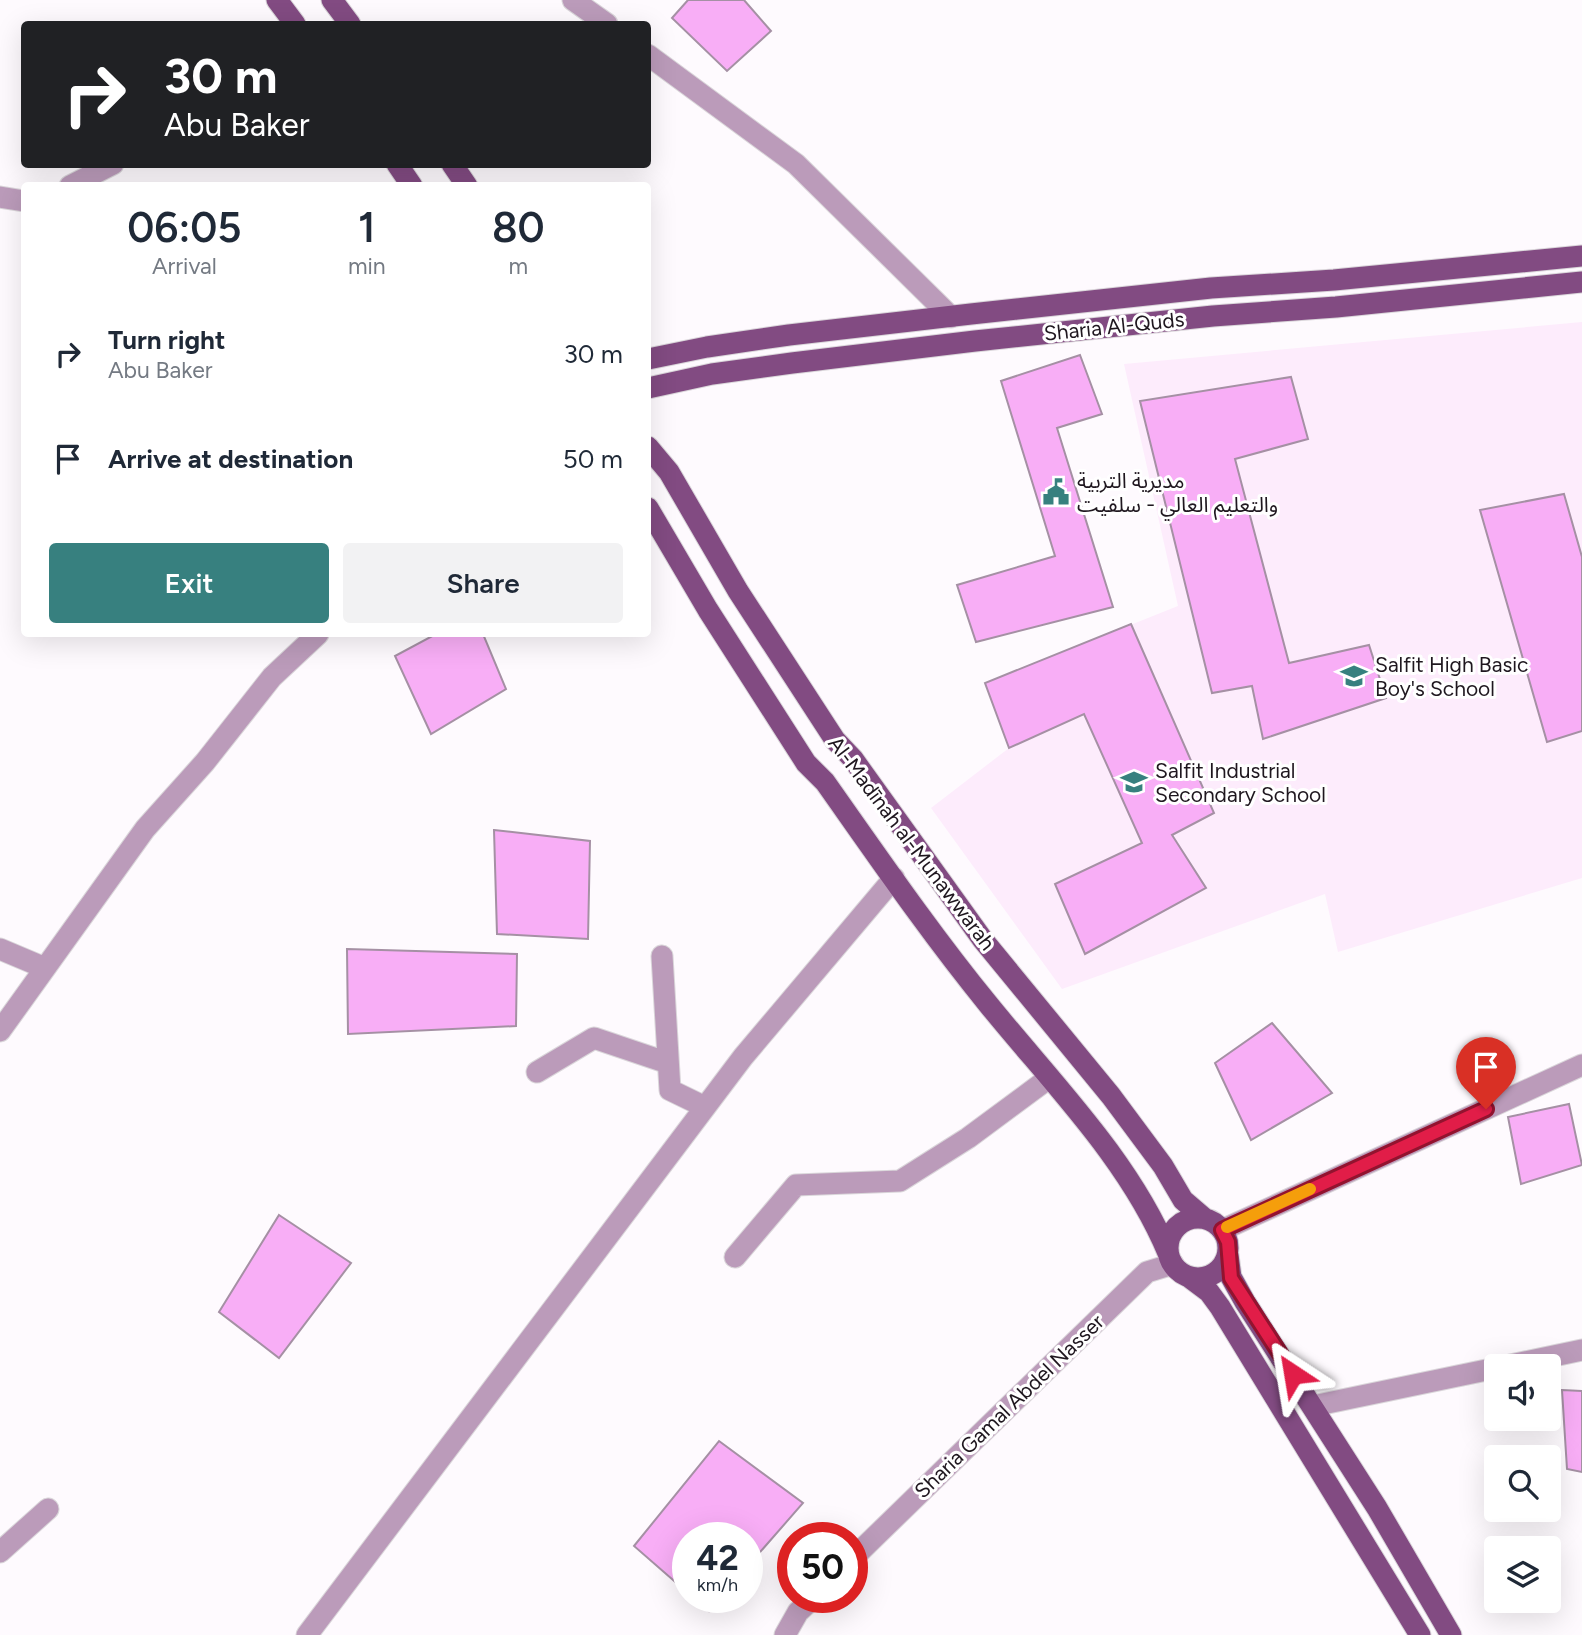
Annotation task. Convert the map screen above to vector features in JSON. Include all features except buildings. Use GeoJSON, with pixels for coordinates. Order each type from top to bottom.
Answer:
{"type":"FeatureCollection","features":[{"type":"Feature","properties":{"kind":"main road"},"geometry":{"type":"LineString","coordinates":[[276,0],[293,21]]}},
{"type":"Feature","properties":{"kind":"main road"},"geometry":{"type":"LineString","coordinates":[[332,0],[348,21]]}},
{"type":"Feature","properties":{"kind":"main road","name":"Sharia Al-Quds"},"geometry":{"type":"LineString","coordinates":[[651,358],[789,335],[1211,288],[1582,256]]}},
{"type":"Feature","properties":{"kind":"main road","name":"Sharia Al-Quds"},"geometry":{"type":"LineString","coordinates":[[651,387],[712,374],[975,341],[1582,282]]}},
{"type":"Feature","properties":{"kind":"main road","name":"Al-Madīnah al-Munawwarah"},"geometry":{"type":"LineString","coordinates":[[651,451],[668,472],[738,591],[835,740],[853,759],[983,940],[1133,1124],[1184,1200],[1213,1224]]}},
{"type":"Feature","properties":{"kind":"main road","name":"Al-Madīnah al-Munawwarah"},"geometry":{"type":"LineString","coordinates":[[651,513],[708,610],[806,763],[825,782],[954,962],[1049,1078],[1132,1186],[1177,1264],[1209,1292],[1220,1307],[1420,1635]]}},
{"type":"Feature","properties":{"kind":"main road"},"geometry":{"type":"LineString","coordinates":[[1228,1255],[1216,1272],[1199,1278],[1177,1264],[1168,1242],[1179,1224],[1194,1218],[1213,1224],[1228,1242],[1231,1278],[1377,1507],[1451,1635]]}},
{"type":"Feature","properties":{"kind":"street"},"geometry":{"type":"LineString","coordinates":[[573,0],[603,21]]}},
{"type":"Feature","properties":{"kind":"street"},"geometry":{"type":"LineString","coordinates":[[651,57],[796,164],[951,317]]}},
{"type":"Feature","properties":{"kind":"street"},"geometry":{"type":"LineString","coordinates":[[78,182],[105,168]]}},
{"type":"Feature","properties":{"kind":"street"},"geometry":{"type":"LineString","coordinates":[[0,197],[21,200]]}},
{"type":"Feature","properties":{"kind":"street"},"geometry":{"type":"LineString","coordinates":[[0,1031],[145,829],[205,762],[272,677],[315,637]]}},
{"type":"Feature","properties":{"kind":"street"},"geometry":{"type":"LineString","coordinates":[[307,1635],[743,1057],[894,878]]}},
{"type":"Feature","properties":{"kind":"street"},"geometry":{"type":"LineString","coordinates":[[0,949],[45,968]]}},
{"type":"Feature","properties":{"kind":"street"},"geometry":{"type":"LineString","coordinates":[[662,956],[670,1090],[705,1107]]}},
{"type":"Feature","properties":{"kind":"street"},"geometry":{"type":"LineString","coordinates":[[537,1072],[594,1038],[668,1063]]}},
{"type":"Feature","properties":{"kind":"street"},"geometry":{"type":"LineString","coordinates":[[1213,1224],[1582,1065]]}},
{"type":"Feature","properties":{"kind":"street"},"geometry":{"type":"LineString","coordinates":[[735,1257],[796,1185],[900,1181],[968,1138],[1049,1078]]}},
{"type":"Feature","properties":{"kind":"street","name":"Sharia Gamal Abdel Nasser"},"geometry":{"type":"LineString","coordinates":[[868,1543],[1147,1272],[1177,1264]]}},
{"type":"Feature","properties":{"kind":"street"},"geometry":{"type":"LineString","coordinates":[[1561,1354],[1582,1350]]}},
{"type":"Feature","properties":{"kind":"street"},"geometry":{"type":"LineString","coordinates":[[1314,1406],[1484,1370]]}},
{"type":"Feature","properties":{"kind":"street"},"geometry":{"type":"LineString","coordinates":[[0,1552],[48,1509]]}},
{"type":"Feature","properties":{"kind":"street"},"geometry":{"type":"LineString","coordinates":[[785,1635],[797,1613]]}},
{"type":"Feature","properties":{"kind":"shaded area","name":"Salfit High Basic Boy's School"},"geometry":{"type":"Polygon","coordinates":[[[1582,322],[1582,878],[1338,952],[1325,894],[1062,989],[931,808],[1009,748],[985,683],[1178,606],[1124,364],[1582,322]]]}},
{"type":"Feature","properties":{"kind":"slow traffic"},"geometry":{"type":"LineString","coordinates":[[1227,1227],[1310,1189]]}},
{"type":"Feature","properties":{"kind":"place","name":"مديرية التربية والتعليم العالي - سلفيت"},"geometry":{"type":"Point","coordinates":[1056,492]}},
{"type":"Feature","properties":{"kind":"place","name":"Salfit High Basic Boy's School"},"geometry":{"type":"Point","coordinates":[1354,676]}},
{"type":"Feature","properties":{"kind":"place","name":"Salfit Industrial Secondary School"},"geometry":{"type":"Point","coordinates":[1134,782]}},
{"type":"Feature","properties":{"kind":"route"},"geometry":{"type":"LineString","coordinates":[[1293,1374],[1231,1278],[1228,1242],[1222,1230],[1486,1109]]}}]}
